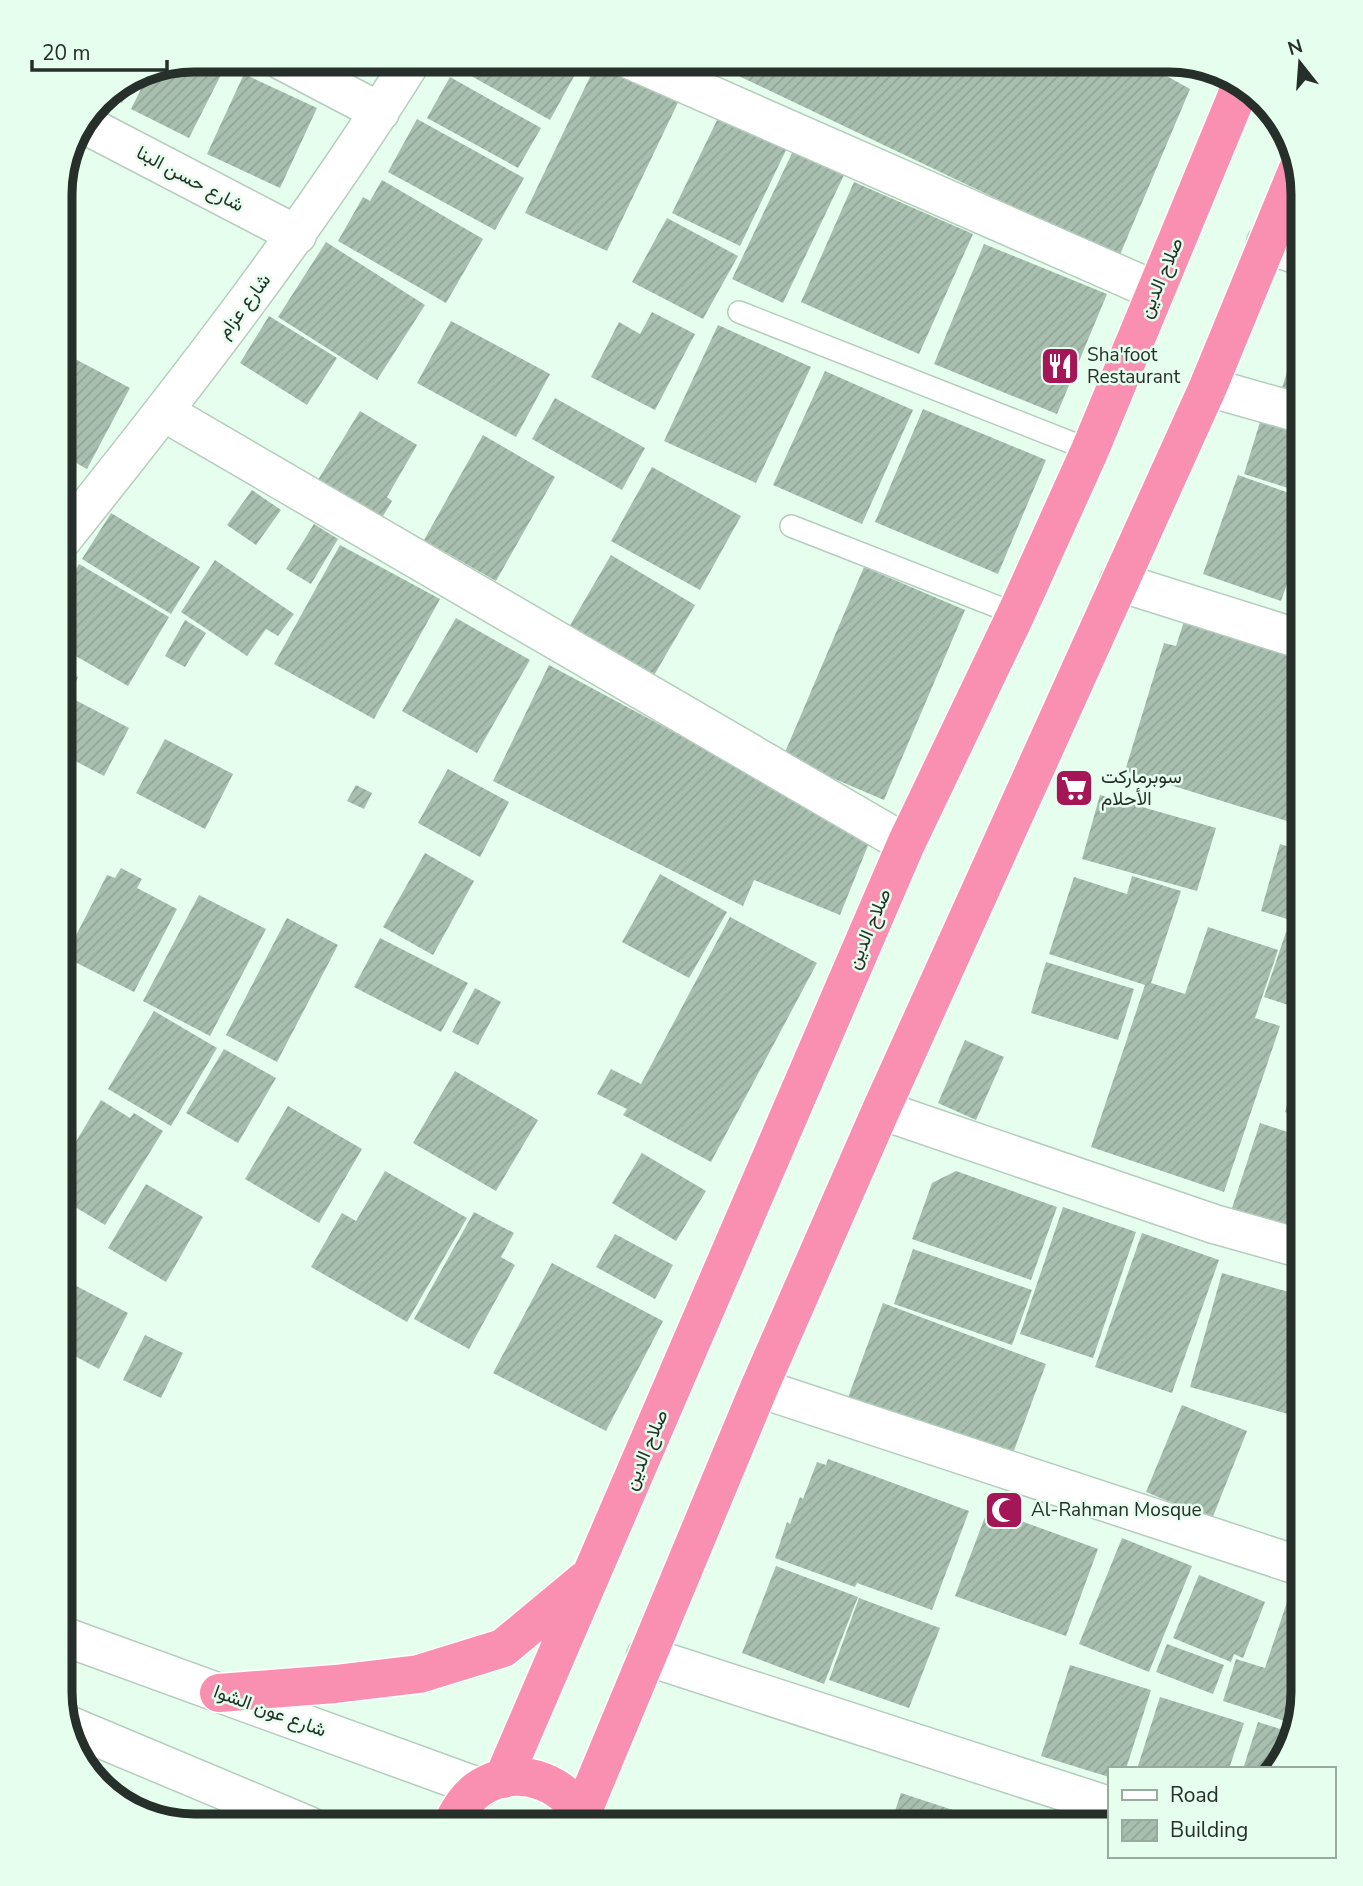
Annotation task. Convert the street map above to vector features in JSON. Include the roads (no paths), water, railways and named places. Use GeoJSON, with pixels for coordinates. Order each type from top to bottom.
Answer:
{"type":"FeatureCollection","features":[{"type":"Feature","properties":{"kind":"highway","name":"صلاح الدين"},"geometry":{"type":"LineString","coordinates":[[458,1814],[463,1804],[492,1783],[592,1574],[906,844],[1016,614],[1090,450],[1238,93]]}},
{"type":"Feature","properties":{"kind":"highway"},"geometry":{"type":"LineString","coordinates":[[586,1814],[646,1656],[759,1388],[881,1110],[1208,387],[1291,186]]}},
{"type":"Feature","properties":{"kind":"highway"},"geometry":{"type":"LineString","coordinates":[[219,1693],[419,1674],[503,1648],[592,1574]]}},
{"type":"Feature","properties":{"kind":"highway"},"geometry":{"type":"LineString","coordinates":[[492,1783],[527,1777],[549,1783],[568,1796],[580,1814]]}},
{"type":"Feature","properties":{"kind":"street"},"geometry":{"type":"LineString","coordinates":[[304,72],[380,112]]}},
{"type":"Feature","properties":{"kind":"street","name":"شارع عزام"},"geometry":{"type":"LineString","coordinates":[[72,526],[164,412],[297,235],[405,72]]}},
{"type":"Feature","properties":{"kind":"street"},"geometry":{"type":"LineString","coordinates":[[658,72],[1156,291]]}},
{"type":"Feature","properties":{"kind":"street","name":"شارع حسن البنا"},"geometry":{"type":"LineString","coordinates":[[91,128],[297,235]]}},
{"type":"Feature","properties":{"kind":"street"},"geometry":{"type":"LineString","coordinates":[[1266,243],[1291,252]]}},
{"type":"Feature","properties":{"kind":"street"},"geometry":{"type":"LineString","coordinates":[[1208,387],[1291,410]]}},
{"type":"Feature","properties":{"kind":"street"},"geometry":{"type":"LineString","coordinates":[[164,412],[906,844]]}},
{"type":"Feature","properties":{"kind":"street"},"geometry":{"type":"LineString","coordinates":[[1119,582],[1291,636]]}},
{"type":"Feature","properties":{"kind":"street"},"geometry":{"type":"LineString","coordinates":[[881,1110],[1214,1224],[1291,1245]]}},
{"type":"Feature","properties":{"kind":"street"},"geometry":{"type":"LineString","coordinates":[[759,1388],[1291,1563]]}},
{"type":"Feature","properties":{"kind":"street","name":"شارع عون الشوا"},"geometry":{"type":"LineString","coordinates":[[72,1639],[219,1693],[492,1783]]}},
{"type":"Feature","properties":{"kind":"street"},"geometry":{"type":"LineString","coordinates":[[646,1656],[1108,1806]]}},
{"type":"Feature","properties":{"kind":"street"},"geometry":{"type":"LineString","coordinates":[[78,1729],[280,1814]]}},
{"type":"Feature","properties":{"kind":"lane"},"geometry":{"type":"LineString","coordinates":[[738,312],[1090,450]]}},
{"type":"Feature","properties":{"kind":"lane"},"geometry":{"type":"LineString","coordinates":[[791,526],[1016,614]]}},
{"type":"Feature","properties":{"kind":"place","name":"Sha'foot Restaurant"},"geometry":{"type":"Point","coordinates":[1060,366]}},
{"type":"Feature","properties":{"kind":"place","name":"سوبرماركت الأحلام"},"geometry":{"type":"Point","coordinates":[1074,788]}},
{"type":"Feature","properties":{"kind":"place","name":"Al-Rahman Mosque"},"geometry":{"type":"Point","coordinates":[1004,1510]}}]}
